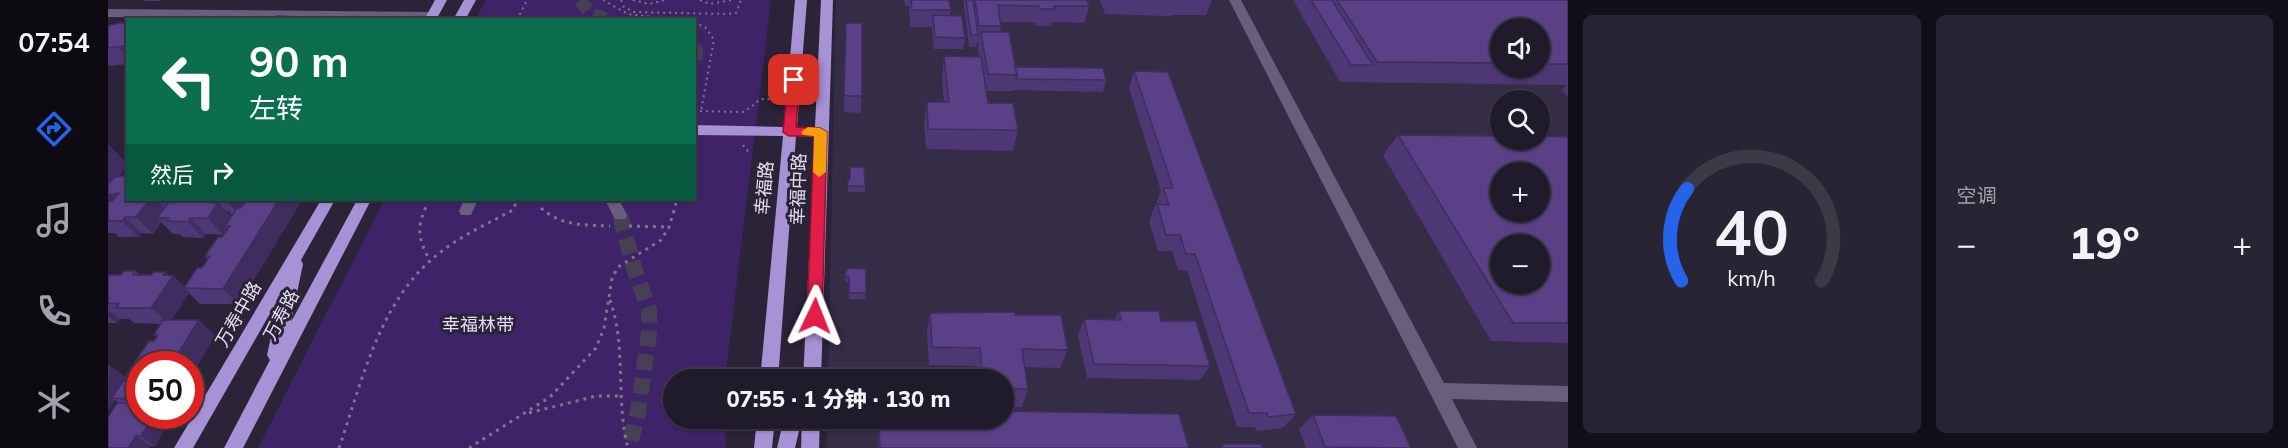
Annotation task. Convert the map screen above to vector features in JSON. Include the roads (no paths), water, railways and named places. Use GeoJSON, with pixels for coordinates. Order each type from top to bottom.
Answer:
{"type":"FeatureCollection","features":[{"type":"Feature","properties":{"kind":"main road"},"geometry":{"type":"LineString","coordinates":[[431,18],[441,0]]}},
{"type":"Feature","properties":{"kind":"main road"},"geometry":{"type":"LineString","coordinates":[[460,18],[470,0]]}},
{"type":"Feature","properties":{"kind":"main road","name":"幸福路"},"geometry":{"type":"LineString","coordinates":[[770,369],[801,0]]}},
{"type":"Feature","properties":{"kind":"main road","name":"幸福中路"},"geometry":{"type":"LineString","coordinates":[[813,369],[820,132],[827,0]]}},
{"type":"Feature","properties":{"kind":"main road"},"geometry":{"type":"LineString","coordinates":[[696,130],[820,132]]}},
{"type":"Feature","properties":{"kind":"main road","name":"万寿中路"},"geometry":{"type":"LineString","coordinates":[[183,448],[327,201]]}},
{"type":"Feature","properties":{"kind":"main road","name":"万寿路"},"geometry":{"type":"LineString","coordinates":[[233,448],[363,201]]}},
{"type":"Feature","properties":{"kind":"main road"},"geometry":{"type":"LineString","coordinates":[[273,372],[297,252]]}},
{"type":"Feature","properties":{"kind":"main road"},"geometry":{"type":"LineString","coordinates":[[803,369],[815,316]]}},
{"type":"Feature","properties":{"kind":"main road"},"geometry":{"type":"LineString","coordinates":[[763,448],[765,429]]}},
{"type":"Feature","properties":{"kind":"main road"},"geometry":{"type":"LineString","coordinates":[[786,448],[790,429]]}},
{"type":"Feature","properties":{"kind":"main road"},"geometry":{"type":"LineString","coordinates":[[810,448],[811,429]]}},
{"type":"Feature","properties":{"kind":"street"},"geometry":{"type":"LineString","coordinates":[[1235,0],[1468,448]]}},
{"type":"Feature","properties":{"kind":"street"},"geometry":{"type":"LineString","coordinates":[[108,13],[431,18]]}},
{"type":"Feature","properties":{"kind":"street"},"geometry":{"type":"LineString","coordinates":[[613,201],[620,215]]}},
{"type":"Feature","properties":{"kind":"street"},"geometry":{"type":"LineString","coordinates":[[1439,391],[1568,394]]}},
{"type":"Feature","properties":{"kind":"tunnel"},"geometry":{"type":"LineString","coordinates":[[580,0],[590,13],[604,18]]}},
{"type":"Feature","properties":{"kind":"tunnel"},"geometry":{"type":"LineString","coordinates":[[696,50],[696,56]]}},
{"type":"Feature","properties":{"kind":"tunnel"},"geometry":{"type":"LineString","coordinates":[[620,215],[634,268],[649,310],[649,334],[638,412],[629,448]]}},
{"type":"Feature","properties":{"kind":"park label","name":"幸福林带"},"geometry":{"type":"Point","coordinates":[478,324]}}]}
